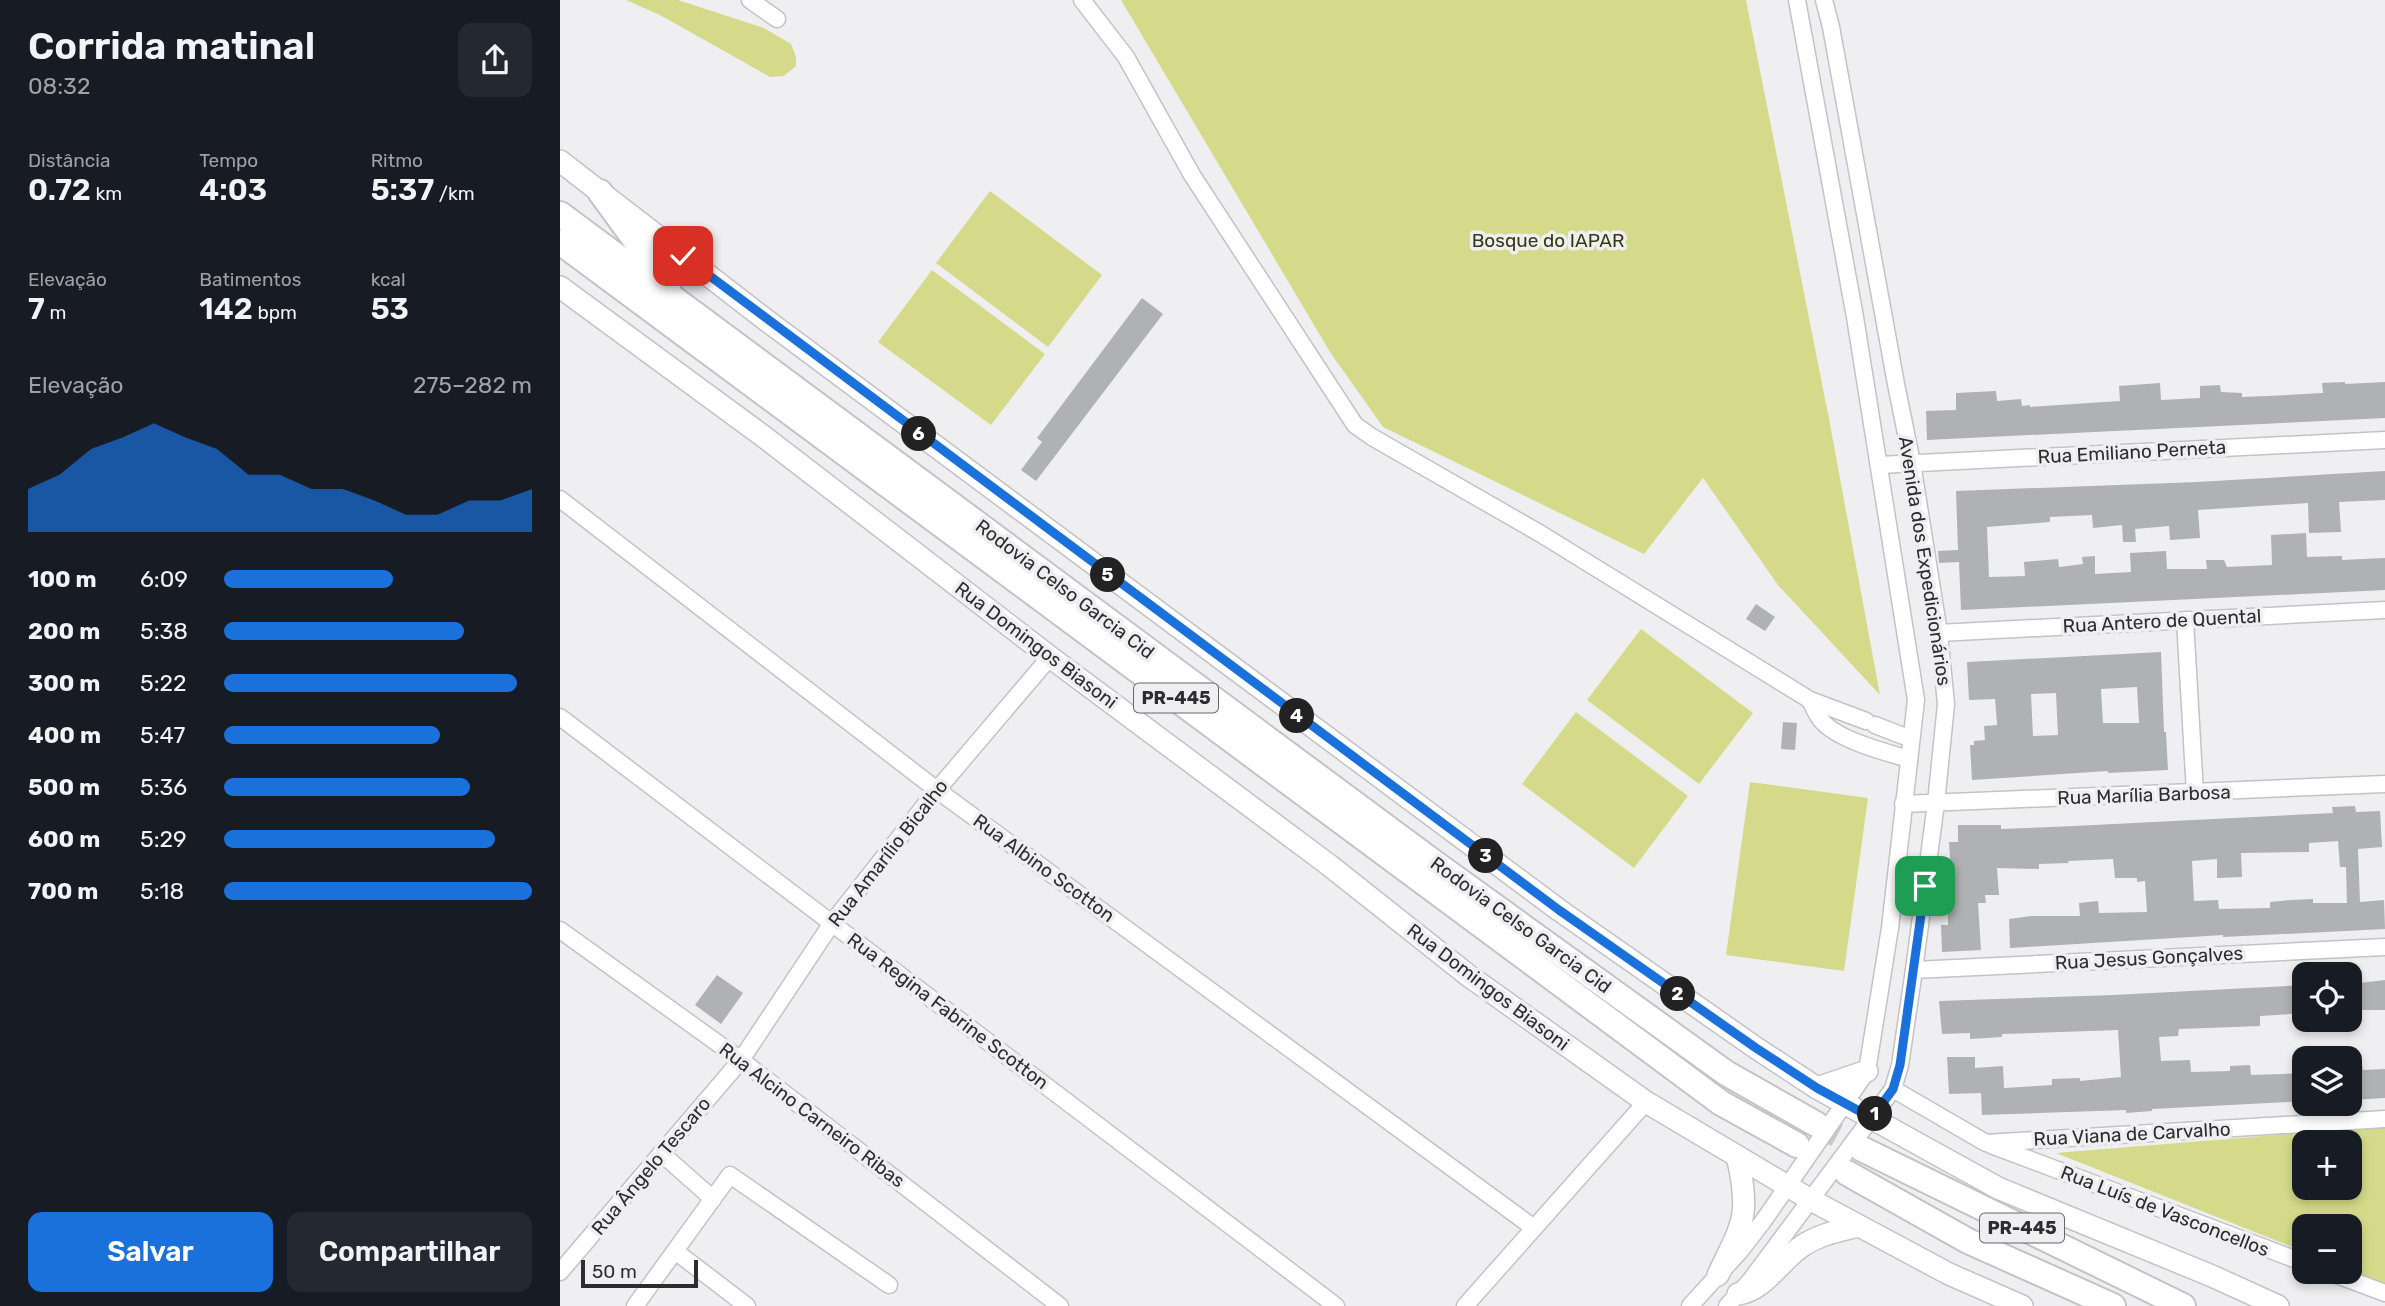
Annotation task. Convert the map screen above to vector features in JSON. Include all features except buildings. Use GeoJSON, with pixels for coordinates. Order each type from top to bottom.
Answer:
{"type":"FeatureCollection","features":[{"type":"Feature","properties":{"kind":"highway"},"geometry":{"type":"LineString","coordinates":[[600,192],[683,306]]}},
{"type":"Feature","properties":{"kind":"highway","name":"Rodovia Celso Garcia Cid"},"geometry":{"type":"LineString","coordinates":[[560,214],[1436,864],[1726,1073],[1816,1124]]}},
{"type":"Feature","properties":{"kind":"highway","name":"Rodovia Celso Garcia Cid"},"geometry":{"type":"LineString","coordinates":[[560,242],[1721,1103],[1797,1145]]}},
{"type":"Feature","properties":{"kind":"highway","name":"PR-445"},"geometry":{"type":"LineString","coordinates":[[1862,1149],[2183,1306]]}},
{"type":"Feature","properties":{"kind":"highway","name":"PR-445"},"geometry":{"type":"LineString","coordinates":[[1847,1173],[1968,1241],[2113,1306]]}},
{"type":"Feature","properties":{"kind":"main road","name":"PR-445"},"geometry":{"type":"LineString","coordinates":[[560,161],[788,336],[1559,910],[1756,1048],[1817,1088],[1998,1188],[2278,1306]]}},
{"type":"Feature","properties":{"kind":"main road","name":"Rua Domingos Biasoni"},"geometry":{"type":"LineString","coordinates":[[560,287],[763,436],[1050,657],[1329,865],[1469,976],[1646,1102]]}},
{"type":"Feature","properties":{"kind":"main road"},"geometry":{"type":"LineString","coordinates":[[1817,1088],[1867,1071]]}},
{"type":"Feature","properties":{"kind":"main road"},"geometry":{"type":"LineString","coordinates":[[1646,1102],[1786,1187],[1949,1274],[2022,1306]]}},
{"type":"Feature","properties":{"kind":"main road"},"geometry":{"type":"LineString","coordinates":[[1718,1275],[1742,1227],[1745,1192],[1737,1156]]}},
{"type":"Feature","properties":{"kind":"main road"},"geometry":{"type":"LineString","coordinates":[[1732,1300],[1754,1290],[1811,1241],[1824,1234],[1858,1226]]}},
{"type":"Feature","properties":{"kind":"street"},"geometry":{"type":"LineString","coordinates":[[750,0],[777,19]]}},
{"type":"Feature","properties":{"kind":"street"},"geometry":{"type":"LineString","coordinates":[[1082,0],[1126,57],[1192,175],[1356,425],[1372,437],[1541,534],[1810,700],[1912,738]]}},
{"type":"Feature","properties":{"kind":"street","name":"Avenida dos Expedicionários"},"geometry":{"type":"LineString","coordinates":[[1689,1306],[1740,1251],[1867,1071],[1890,928],[1916,700],[1848,276],[1797,0]]}},
{"type":"Feature","properties":{"kind":"street","name":"Avenida dos Expedicionários"},"geometry":{"type":"LineString","coordinates":[[1732,1300],[1750,1281],[1893,1089],[1900,1065],[1914,970],[1946,704],[1912,463],[1824,0]]}},
{"type":"Feature","properties":{"kind":"street","name":"Rua Emiliano Perneta"},"geometry":{"type":"LineString","coordinates":[[1879,465],[2385,440]]}},
{"type":"Feature","properties":{"kind":"street","name":"Rua Albino Scotton"},"geometry":{"type":"LineString","coordinates":[[560,499],[937,790],[1534,1228]]}},
{"type":"Feature","properties":{"kind":"street","name":"Rua Antero de Quental"},"geometry":{"type":"LineString","coordinates":[[1938,633],[2385,610]]}},
{"type":"Feature","properties":{"kind":"street"},"geometry":{"type":"LineString","coordinates":[[2185,620],[2195,793]]}},
{"type":"Feature","properties":{"kind":"street","name":"Rua Amarílio Bicalho"},"geometry":{"type":"LineString","coordinates":[[741,1059],[832,923],[937,790],[1050,657]]}},
{"type":"Feature","properties":{"kind":"street"},"geometry":{"type":"LineString","coordinates":[[1810,700],[1821,720],[1835,732],[1909,759]]}},
{"type":"Feature","properties":{"kind":"street","name":"Rua Regina Fabrine Scotton"},"geometry":{"type":"LineString","coordinates":[[560,717],[1336,1306]]}},
{"type":"Feature","properties":{"kind":"street","name":"Rua Marília Barbosa"},"geometry":{"type":"LineString","coordinates":[[1903,804],[2385,784]]}},
{"type":"Feature","properties":{"kind":"street","name":"Rua Alcino Carneiro Ribas"},"geometry":{"type":"LineString","coordinates":[[560,930],[741,1059],[1060,1306]]}},
{"type":"Feature","properties":{"kind":"street","name":"Rua Jesus Gonçalves"},"geometry":{"type":"LineString","coordinates":[[1914,970],[2385,947]]}},
{"type":"Feature","properties":{"kind":"street","name":"Rua Ângelo Tescaro"},"geometry":{"type":"LineString","coordinates":[[560,1272],[741,1059]]}},
{"type":"Feature","properties":{"kind":"street"},"geometry":{"type":"LineString","coordinates":[[1893,1089],[1986,1143]]}},
{"type":"Feature","properties":{"kind":"street"},"geometry":{"type":"LineString","coordinates":[[1465,1306],[1646,1102]]}},
{"type":"Feature","properties":{"kind":"street","name":"Rua Viana de Carvalho"},"geometry":{"type":"LineString","coordinates":[[1986,1143],[2385,1119]]}},
{"type":"Feature","properties":{"kind":"street","name":"Rua Luís de Vasconcellos"},"geometry":{"type":"LineString","coordinates":[[1986,1143],[2292,1258]]}},
{"type":"Feature","properties":{"kind":"street"},"geometry":{"type":"LineString","coordinates":[[661,1153],[713,1199]]}},
{"type":"Feature","properties":{"kind":"street"},"geometry":{"type":"LineString","coordinates":[[635,1306],[730,1175],[889,1285]]}},
{"type":"Feature","properties":{"kind":"street"},"geometry":{"type":"LineString","coordinates":[[675,1251],[747,1306]]}},
{"type":"Feature","properties":{"kind":"street"},"geometry":{"type":"LineString","coordinates":[[1718,1275],[1732,1300]]}},
{"type":"Feature","properties":{"kind":"street"},"geometry":{"type":"LineString","coordinates":[[2361,1284],[2385,1293]]}},
{"type":"Feature","properties":{"kind":"green space"},"geometry":{"type":"Polygon","coordinates":[[[626,0],[678,0],[764,28],[791,44],[796,66],[784,76],[770,77],[660,15],[626,0]]]}},
{"type":"Feature","properties":{"kind":"green space","name":"Bosque do IAPAR"},"geometry":{"type":"Polygon","coordinates":[[[1121,0],[1746,0],[1829,419],[1880,695],[1778,585],[1703,478],[1644,554],[1383,427],[1330,352],[1121,0]]]}},
{"type":"Feature","properties":{"kind":"green space"},"geometry":{"type":"Polygon","coordinates":[[[990,191],[1102,275],[1048,347],[936,263],[990,191]]]}},
{"type":"Feature","properties":{"kind":"green space"},"geometry":{"type":"Polygon","coordinates":[[[932,270],[1045,354],[991,425],[878,342],[932,270]]]}},
{"type":"Feature","properties":{"kind":"green space"},"geometry":{"type":"Polygon","coordinates":[[[1641,629],[1753,713],[1699,784],[1587,700],[1641,629]]]}},
{"type":"Feature","properties":{"kind":"green space"},"geometry":{"type":"Polygon","coordinates":[[[1576,712],[1688,796],[1634,868],[1522,784],[1576,712]]]}},
{"type":"Feature","properties":{"kind":"green space"},"geometry":{"type":"Polygon","coordinates":[[[1750,782],[1868,798],[1844,971],[1726,955],[1750,782]]]}},
{"type":"Feature","properties":{"kind":"green space"},"geometry":{"type":"Polygon","coordinates":[[[2385,1126],[2385,1284],[2362,1275],[2362,1214],[2292,1214],[2292,1247],[2056,1153],[2292,1134],[2292,1200],[2362,1200],[2362,1130],[2336,1130],[2385,1126]]]}},
{"type":"Feature","properties":{"kind":"tunnel"},"geometry":{"type":"LineString","coordinates":[[1816,1124],[1862,1149]]}},
{"type":"Feature","properties":{"kind":"tunnel"},"geometry":{"type":"LineString","coordinates":[[1797,1145],[1847,1173]]}},
{"type":"Feature","properties":{"kind":"route"},"geometry":{"type":"LineString","coordinates":[[683,256],[1559,910],[1756,1048],[1817,1088],[1872,1118],[1893,1089],[1900,1065],[1925,886]]}}]}
